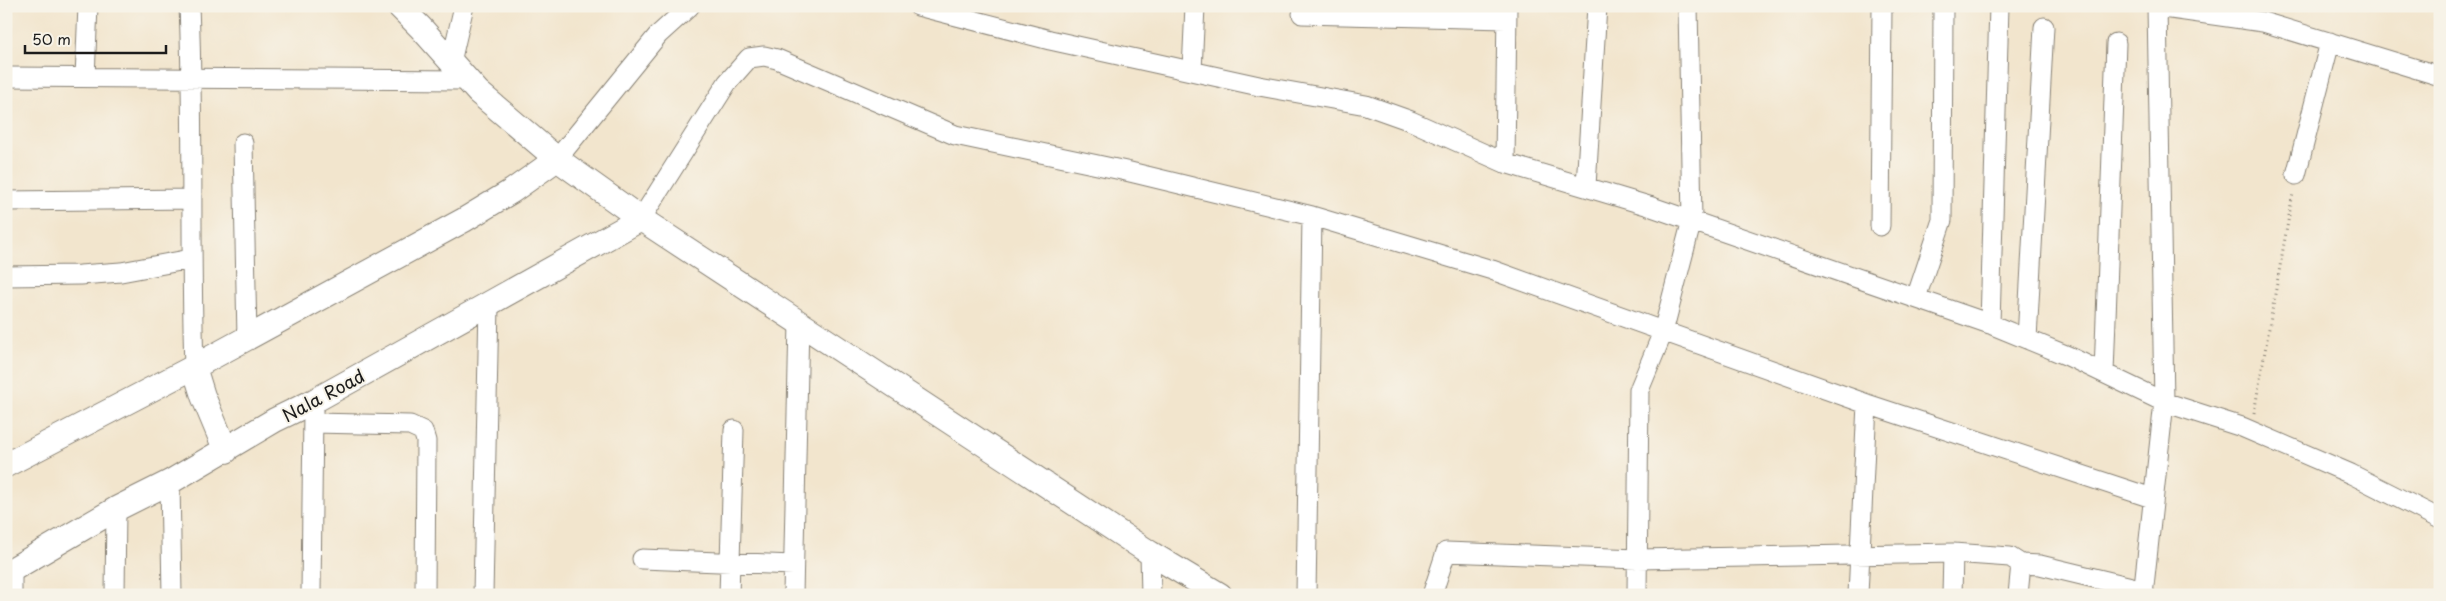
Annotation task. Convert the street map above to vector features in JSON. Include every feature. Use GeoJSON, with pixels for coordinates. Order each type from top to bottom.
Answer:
{"type":"FeatureCollection","features":[{"type":"Feature","properties":{"kind":"street"},"geometry":{"type":"LineString","coordinates":[[84,77],[88,6]]}},
{"type":"Feature","properties":{"kind":"street"},"geometry":{"type":"LineString","coordinates":[[189,6],[192,77],[191,260],[194,367],[203,396],[223,444]]}},
{"type":"Feature","properties":{"kind":"street"},"geometry":{"type":"LineString","coordinates":[[399,6],[422,28],[458,71],[562,162],[634,214],[1150,553],[1220,595]]}},
{"type":"Feature","properties":{"kind":"street"},"geometry":{"type":"LineString","coordinates":[[458,71],[464,6]]}},
{"type":"Feature","properties":{"kind":"street"},"geometry":{"type":"LineString","coordinates":[[6,465],[194,367],[464,220],[562,162],[658,35],[690,6]]}},
{"type":"Feature","properties":{"kind":"street"},"geometry":{"type":"LineString","coordinates":[[918,6],[1050,40],[1259,86],[1366,105],[1411,121],[1505,163],[1586,186],[1692,220],[1990,324],[2104,373],[2164,402],[2250,431],[2351,474],[2440,519]]}},
{"type":"Feature","properties":{"kind":"street"},"geometry":{"type":"LineString","coordinates":[[1192,71],[1195,6]]}},
{"type":"Feature","properties":{"kind":"street"},"geometry":{"type":"LineString","coordinates":[[1586,186],[1597,6]]}},
{"type":"Feature","properties":{"kind":"street"},"geometry":{"type":"LineString","coordinates":[[1638,595],[1639,390],[1663,332],[1692,220],[1688,6]]}},
{"type":"Feature","properties":{"kind":"street"},"geometry":{"type":"LineString","coordinates":[[1880,226],[1882,6]]}},
{"type":"Feature","properties":{"kind":"street"},"geometry":{"type":"LineString","coordinates":[[1916,298],[1942,220],[1943,6]]}},
{"type":"Feature","properties":{"kind":"street"},"geometry":{"type":"LineString","coordinates":[[1990,324],[1999,6]]}},
{"type":"Feature","properties":{"kind":"street"},"geometry":{"type":"LineString","coordinates":[[1432,595],[1446,552],[1638,559],[1953,553],[2010,557],[2020,564],[2040,565],[2144,592],[2152,498],[2164,402],[2157,6],[2263,22],[2440,76]]}},
{"type":"Feature","properties":{"kind":"street"},"geometry":{"type":"LineString","coordinates":[[1302,14],[1506,13],[1505,163]]}},
{"type":"Feature","properties":{"kind":"street"},"geometry":{"type":"LineString","coordinates":[[2027,339],[2044,26]]}},
{"type":"Feature","properties":{"kind":"street"},"geometry":{"type":"LineString","coordinates":[[2296,175],[2330,42]]}},
{"type":"Feature","properties":{"kind":"street"},"geometry":{"type":"LineString","coordinates":[[2104,373],[2116,43]]}},
{"type":"Feature","properties":{"kind":"street"},"geometry":{"type":"LineString","coordinates":[[634,214],[727,83],[749,58],[764,56],[777,59],[955,136],[1117,169],[1312,216],[1492,270],[1867,404],[2152,498]]}},
{"type":"Feature","properties":{"kind":"street"},"geometry":{"type":"LineString","coordinates":[[6,77],[192,77],[458,71]]}},
{"type":"Feature","properties":{"kind":"street"},"geometry":{"type":"LineString","coordinates":[[243,144],[247,338]]}},
{"type":"Feature","properties":{"kind":"street"},"geometry":{"type":"LineString","coordinates":[[6,201],[191,199]]}},
{"type":"Feature","properties":{"kind":"street","name":"Nala Road"},"geometry":{"type":"LineString","coordinates":[[9,571],[116,509],[170,482],[223,444],[275,420],[313,412],[634,214]]}},
{"type":"Feature","properties":{"kind":"street"},"geometry":{"type":"LineString","coordinates":[[1306,595],[1312,216]]}},
{"type":"Feature","properties":{"kind":"street"},"geometry":{"type":"LineString","coordinates":[[6,276],[80,276],[121,272],[191,260]]}},
{"type":"Feature","properties":{"kind":"street"},"geometry":{"type":"LineString","coordinates":[[482,595],[489,304]]}},
{"type":"Feature","properties":{"kind":"street"},"geometry":{"type":"LineString","coordinates":[[793,595],[800,322]]}},
{"type":"Feature","properties":{"kind":"street"},"geometry":{"type":"LineString","coordinates":[[1858,595],[1867,404]]}},
{"type":"Feature","properties":{"kind":"street"},"geometry":{"type":"LineString","coordinates":[[310,595],[313,412],[410,425],[424,431],[426,440],[424,595]]}},
{"type":"Feature","properties":{"kind":"street"},"geometry":{"type":"LineString","coordinates":[[729,595],[734,430]]}},
{"type":"Feature","properties":{"kind":"street"},"geometry":{"type":"LineString","coordinates":[[170,482],[172,595]]}},
{"type":"Feature","properties":{"kind":"street"},"geometry":{"type":"LineString","coordinates":[[115,595],[116,509]]}},
{"type":"Feature","properties":{"kind":"street"},"geometry":{"type":"LineString","coordinates":[[1150,553],[1151,595]]}},
{"type":"Feature","properties":{"kind":"street"},"geometry":{"type":"LineString","coordinates":[[1952,595],[1953,553]]}},
{"type":"Feature","properties":{"kind":"street"},"geometry":{"type":"LineString","coordinates":[[642,559],[793,565]]}},
{"type":"Feature","properties":{"kind":"street"},"geometry":{"type":"LineString","coordinates":[[2018,595],[2020,564]]}},
{"type":"Feature","properties":{"kind":"street"},"geometry":{"type":"LineString","coordinates":[[9,571],[12,595]]}},
{"type":"Feature","properties":{"kind":"path"},"geometry":{"type":"LineString","coordinates":[[2250,431],[2296,175]]}}]}
